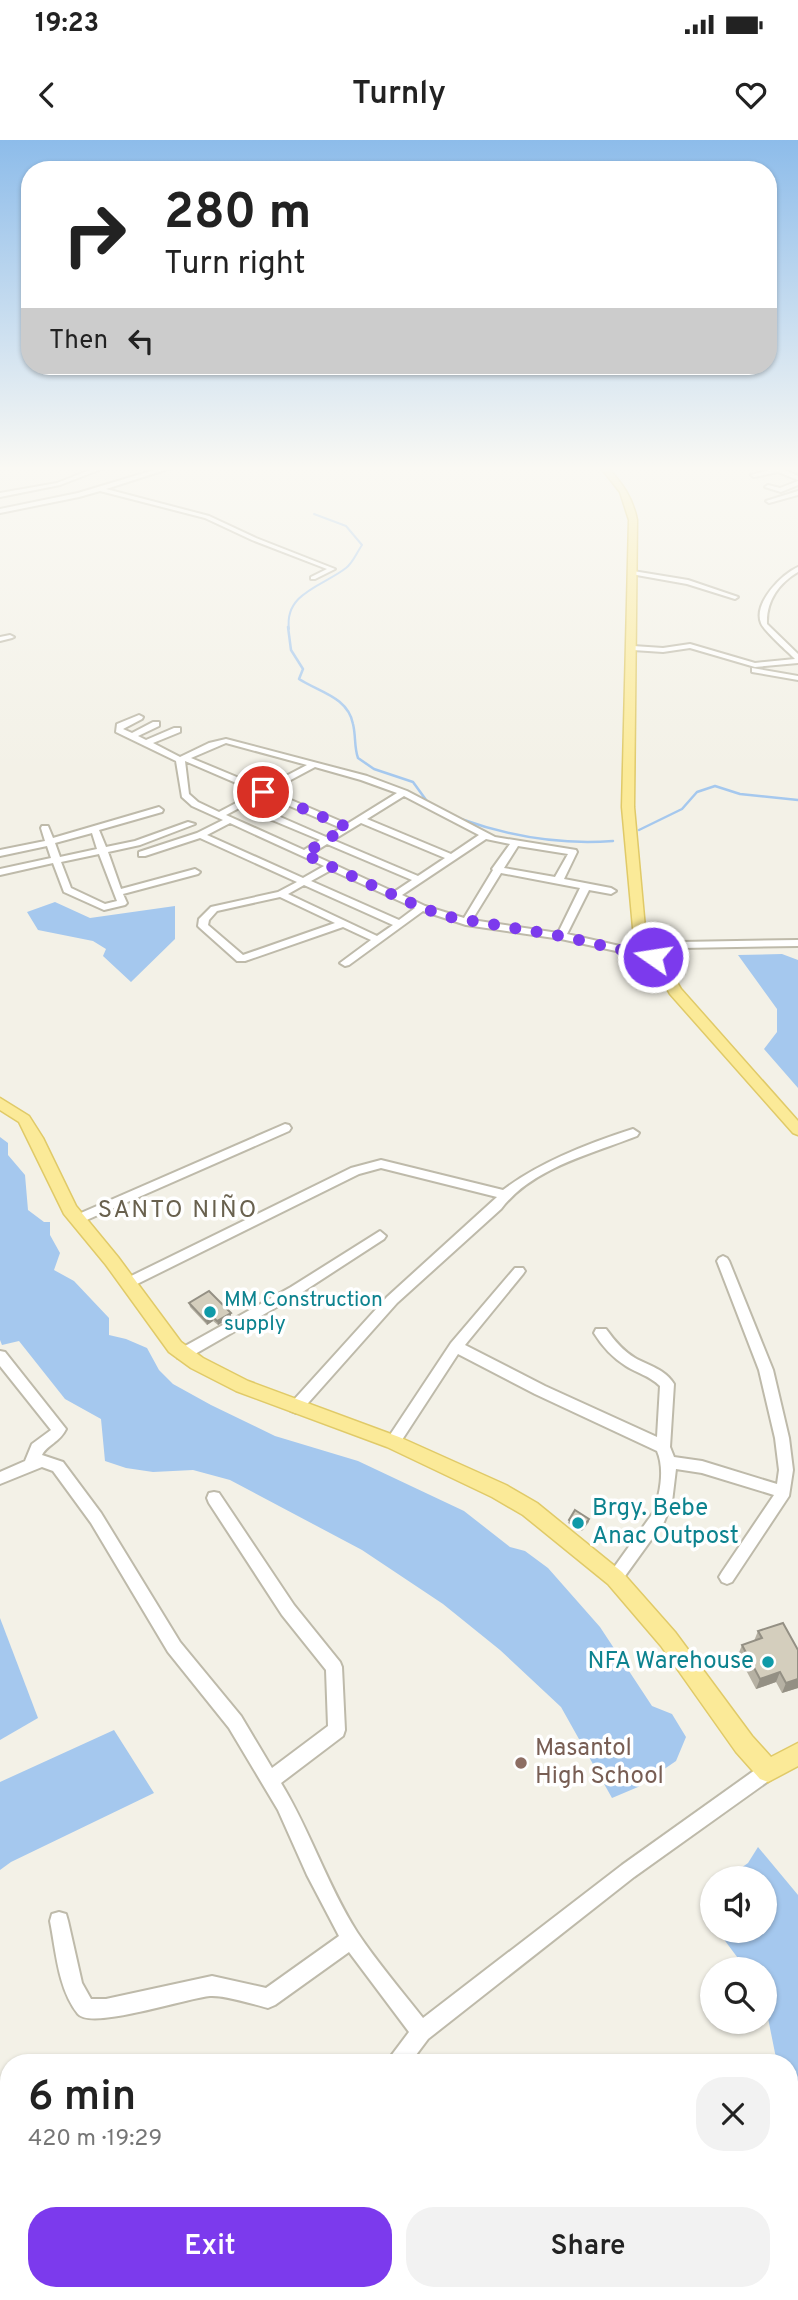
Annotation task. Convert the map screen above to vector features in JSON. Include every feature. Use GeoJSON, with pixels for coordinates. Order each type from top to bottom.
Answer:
{"type":"FeatureCollection","features":[{"type":"Feature","properties":{"kind":"main road"},"geometry":{"type":"LineString","coordinates":[[633,569],[628,807],[639,928],[675,991],[798,1130]]}},
{"type":"Feature","properties":{"kind":"main road"},"geometry":{"type":"LineString","coordinates":[[0,1103],[24,1119],[31,1128],[60,1193],[162,1332],[183,1354],[225,1378],[296,1408],[393,1442],[499,1491],[530,1509],[615,1577],[668,1639],[744,1744],[768,1771],[798,1754]]}},
{"type":"Feature","properties":{"kind":"street"},"geometry":{"type":"LineString","coordinates":[[313,578],[331,569]]}},
{"type":"Feature","properties":{"kind":"street"},"geometry":{"type":"LineString","coordinates":[[798,569],[780,579],[763,617],[764,624],[798,660]]}},
{"type":"Feature","properties":{"kind":"street"},"geometry":{"type":"LineString","coordinates":[[633,573],[688,582],[735,597]]}},
{"type":"Feature","properties":{"kind":"street"},"geometry":{"type":"LineString","coordinates":[[0,639],[10,638]]}},
{"type":"Feature","properties":{"kind":"street"},"geometry":{"type":"LineString","coordinates":[[632,648],[702,648],[720,653],[722,657],[755,665],[798,660]]}},
{"type":"Feature","properties":{"kind":"street"},"geometry":{"type":"LineString","coordinates":[[738,666],[798,678]]}},
{"type":"Feature","properties":{"kind":"street"},"geometry":{"type":"LineString","coordinates":[[788,676],[798,671]]}},
{"type":"Feature","properties":{"kind":"street"},"geometry":{"type":"LineString","coordinates":[[139,717],[118,728],[184,759],[347,827]]}},
{"type":"Feature","properties":{"kind":"street"},"geometry":{"type":"LineString","coordinates":[[132,736],[156,724]]}},
{"type":"Feature","properties":{"kind":"street"},"geometry":{"type":"LineString","coordinates":[[147,743],[177,730]]}},
{"type":"Feature","properties":{"kind":"street"},"geometry":{"type":"LineString","coordinates":[[184,759],[212,744],[226,741],[364,778],[404,793],[485,835],[515,843],[573,852],[558,881]]}},
{"type":"Feature","properties":{"kind":"street"},"geometry":{"type":"LineString","coordinates":[[184,759],[185,795],[195,804],[422,908],[466,922],[651,953],[681,945],[798,943]]}},
{"type":"Feature","properties":{"kind":"street"},"geometry":{"type":"LineString","coordinates":[[142,854],[200,835],[242,804],[313,765]]}},
{"type":"Feature","properties":{"kind":"street"},"geometry":{"type":"LineString","coordinates":[[304,854],[404,793]]}},
{"type":"Feature","properties":{"kind":"street"},"geometry":{"type":"LineString","coordinates":[[242,804],[420,880]]}},
{"type":"Feature","properties":{"kind":"street"},"geometry":{"type":"LineString","coordinates":[[0,853],[95,830],[159,810]]}},
{"type":"Feature","properties":{"kind":"street"},"geometry":{"type":"LineString","coordinates":[[360,820],[452,857]]}},
{"type":"Feature","properties":{"kind":"street"},"geometry":{"type":"LineString","coordinates":[[0,872],[137,844],[191,824]]}},
{"type":"Feature","properties":{"kind":"street"},"geometry":{"type":"LineString","coordinates":[[46,828],[66,887],[73,893],[104,906],[122,902],[95,830]]}},
{"type":"Feature","properties":{"kind":"street"},"geometry":{"type":"LineString","coordinates":[[200,835],[397,923]]}},
{"type":"Feature","properties":{"kind":"street"},"geometry":{"type":"LineString","coordinates":[[396,895],[485,835]]}},
{"type":"Feature","properties":{"kind":"street"},"geometry":{"type":"LineString","coordinates":[[466,922],[515,843]]}},
{"type":"Feature","properties":{"kind":"street"},"geometry":{"type":"LineString","coordinates":[[331,866],[305,883],[281,894],[214,909],[204,919],[202,926],[241,959],[342,924]]}},
{"type":"Feature","properties":{"kind":"street"},"geometry":{"type":"LineString","coordinates":[[498,869],[611,891]]}},
{"type":"Feature","properties":{"kind":"street"},"geometry":{"type":"LineString","coordinates":[[119,892],[195,872]]}},
{"type":"Feature","properties":{"kind":"street"},"geometry":{"type":"LineString","coordinates":[[561,936],[586,887]]}},
{"type":"Feature","properties":{"kind":"street"},"geometry":{"type":"LineString","coordinates":[[281,894],[376,939]]}},
{"type":"Feature","properties":{"kind":"street"},"geometry":{"type":"LineString","coordinates":[[345,963],[397,923],[422,908]]}},
{"type":"Feature","properties":{"kind":"street"},"geometry":{"type":"LineString","coordinates":[[78,1219],[285,1128]]}},
{"type":"Feature","properties":{"kind":"street"},"geometry":{"type":"LineString","coordinates":[[296,1408],[363,1330],[497,1206],[502,1194],[544,1169],[633,1133]]}},
{"type":"Feature","properties":{"kind":"street"},"geometry":{"type":"LineString","coordinates":[[128,1283],[355,1171],[381,1164],[502,1194]]}},
{"type":"Feature","properties":{"kind":"street"},"geometry":{"type":"LineString","coordinates":[[183,1354],[296,1290],[380,1236]]}},
{"type":"Feature","properties":{"kind":"street"},"geometry":{"type":"LineString","coordinates":[[723,1261],[766,1370],[782,1437],[786,1470],[784,1492],[726,1577]]}},
{"type":"Feature","properties":{"kind":"street"},"geometry":{"type":"LineString","coordinates":[[393,1442],[456,1347],[519,1271]]}},
{"type":"Feature","properties":{"kind":"street"},"geometry":{"type":"LineString","coordinates":[[601,1333],[614,1350],[630,1362],[661,1376],[667,1384],[663,1447],[669,1462],[665,1502],[659,1517],[615,1577]]}},
{"type":"Feature","properties":{"kind":"street"},"geometry":{"type":"LineString","coordinates":[[456,1347],[540,1390],[663,1447]]}},
{"type":"Feature","properties":{"kind":"street"},"geometry":{"type":"LineString","coordinates":[[0,1356],[59,1429],[55,1436],[37,1448],[31,1465]]}},
{"type":"Feature","properties":{"kind":"street"},"geometry":{"type":"LineString","coordinates":[[0,1478],[41,1461],[58,1466],[96,1518],[174,1647],[235,1722],[284,1804],[313,1869],[351,1938],[421,2032]]}},
{"type":"Feature","properties":{"kind":"street"},"geometry":{"type":"LineString","coordinates":[[669,1462],[702,1466],[784,1492]]}},
{"type":"Feature","properties":{"kind":"street"},"geometry":{"type":"LineString","coordinates":[[214,1498],[288,1610],[334,1667],[337,1730],[269,1781]]}},
{"type":"Feature","properties":{"kind":"street"},"geometry":{"type":"LineString","coordinates":[[405,2054],[421,2032],[628,1871],[768,1771]]}},
{"type":"Feature","properties":{"kind":"street"},"geometry":{"type":"LineString","coordinates":[[59,1922],[74,1986],[86,2009],[106,2009],[212,1986],[268,1998],[351,1938]]}},
{"type":"Feature","properties":{"kind":"water"},"geometry":{"type":"Polygon","coordinates":[[[55,902],[90,918],[175,906],[175,939],[131,982],[103,956],[106,949],[93,941],[38,930],[27,912],[55,902]]]}},
{"type":"Feature","properties":{"kind":"water"},"geometry":{"type":"Polygon","coordinates":[[[782,954],[798,960],[798,1088],[764,1049],[777,1032],[777,1009],[738,955],[782,954]]]}},
{"type":"Feature","properties":{"kind":"water"},"geometry":{"type":"Polygon","coordinates":[[[0,1137],[8,1143],[8,1155],[25,1175],[28,1210],[44,1222],[50,1222],[50,1235],[60,1253],[54,1270],[74,1281],[109,1318],[109,1335],[147,1348],[159,1370],[173,1384],[211,1405],[275,1436],[358,1461],[464,1511],[510,1547],[525,1551],[548,1568],[600,1627],[652,1706],[672,1714],[686,1737],[676,1761],[638,1787],[612,1798],[561,1707],[500,1650],[443,1604],[362,1550],[230,1480],[193,1470],[153,1472],[126,1468],[105,1461],[101,1419],[65,1399],[19,1341],[2,1345],[0,1340],[0,1137]]]}},
{"type":"Feature","properties":{"kind":"water"},"geometry":{"type":"Polygon","coordinates":[[[0,1618],[38,1718],[0,1740],[0,1618]]]}},
{"type":"Feature","properties":{"kind":"water"},"geometry":{"type":"Polygon","coordinates":[[[114,1730],[154,1793],[11,1862],[0,1870],[0,1782],[114,1730]]]}},
{"type":"Feature","properties":{"kind":"water"},"geometry":{"type":"Polygon","coordinates":[[[758,1847],[774,1866],[744,1866],[758,1847]]]}},
{"type":"Feature","properties":{"kind":"water"},"geometry":{"type":"Polygon","coordinates":[[[777,1870],[798,1895],[798,2054],[775,2054],[771,2034],[777,2034],[777,1957],[737,1957],[727,1943],[777,1943],[777,1870]]]}},
{"type":"Feature","properties":{"kind":"building","name":"MM Construction supply"},"geometry":{"type":"Polygon","coordinates":[[[209,1291],[231,1313],[217,1321],[213,1317],[206,1321],[189,1303],[209,1291]]]}},
{"type":"Feature","properties":{"kind":"building","name":"Brgy. Bebe Anac Outpost"},"geometry":{"type":"Polygon","coordinates":[[[575,1510],[589,1519],[583,1528],[569,1520],[575,1510]]]}},
{"type":"Feature","properties":{"kind":"building","name":"NFA Warehouse"},"geometry":{"type":"Polygon","coordinates":[[[783,1623],[798,1650],[798,1679],[786,1683],[780,1672],[760,1679],[742,1645],[762,1638],[758,1631],[783,1623]]]}},
{"type":"Feature","properties":{"kind":"waterway"},"geometry":{"type":"LineString","coordinates":[[289,629],[289,617],[299,599],[345,569]]}},
{"type":"Feature","properties":{"kind":"waterway"},"geometry":{"type":"LineString","coordinates":[[288,627],[291,650],[303,669],[299,679],[332,696],[345,707],[353,724],[358,758],[374,769],[413,782],[429,804]]}},
{"type":"Feature","properties":{"kind":"waterway"},"geometry":{"type":"LineString","coordinates":[[639,830],[682,809],[697,792],[715,786],[740,794],[798,800]]}},
{"type":"Feature","properties":{"kind":"waterway"},"geometry":{"type":"LineString","coordinates":[[461,819],[498,831],[555,841],[613,841]]}},
{"type":"Feature","properties":{"kind":"place","name":"MM Construction supply"},"geometry":{"type":"Point","coordinates":[210,1312]}},
{"type":"Feature","properties":{"kind":"place","name":"Brgy. Bebe Anac Outpost"},"geometry":{"type":"Point","coordinates":[578,1523]}},
{"type":"Feature","properties":{"kind":"place","name":"NFA Warehouse"},"geometry":{"type":"Point","coordinates":[768,1662]}},
{"type":"Feature","properties":{"kind":"place","name":"Masantol High School"},"geometry":{"type":"Point","coordinates":[521,1763]}},
{"type":"Feature","properties":{"kind":"district","name":"SANTO NIÑO"},"geometry":{"type":"Point","coordinates":[178,1211]}},
{"type":"Feature","properties":{"kind":"route"},"geometry":{"type":"LineString","coordinates":[[263,792],[347,827],[304,854],[422,908],[466,922],[561,936],[653,957]]}}]}
